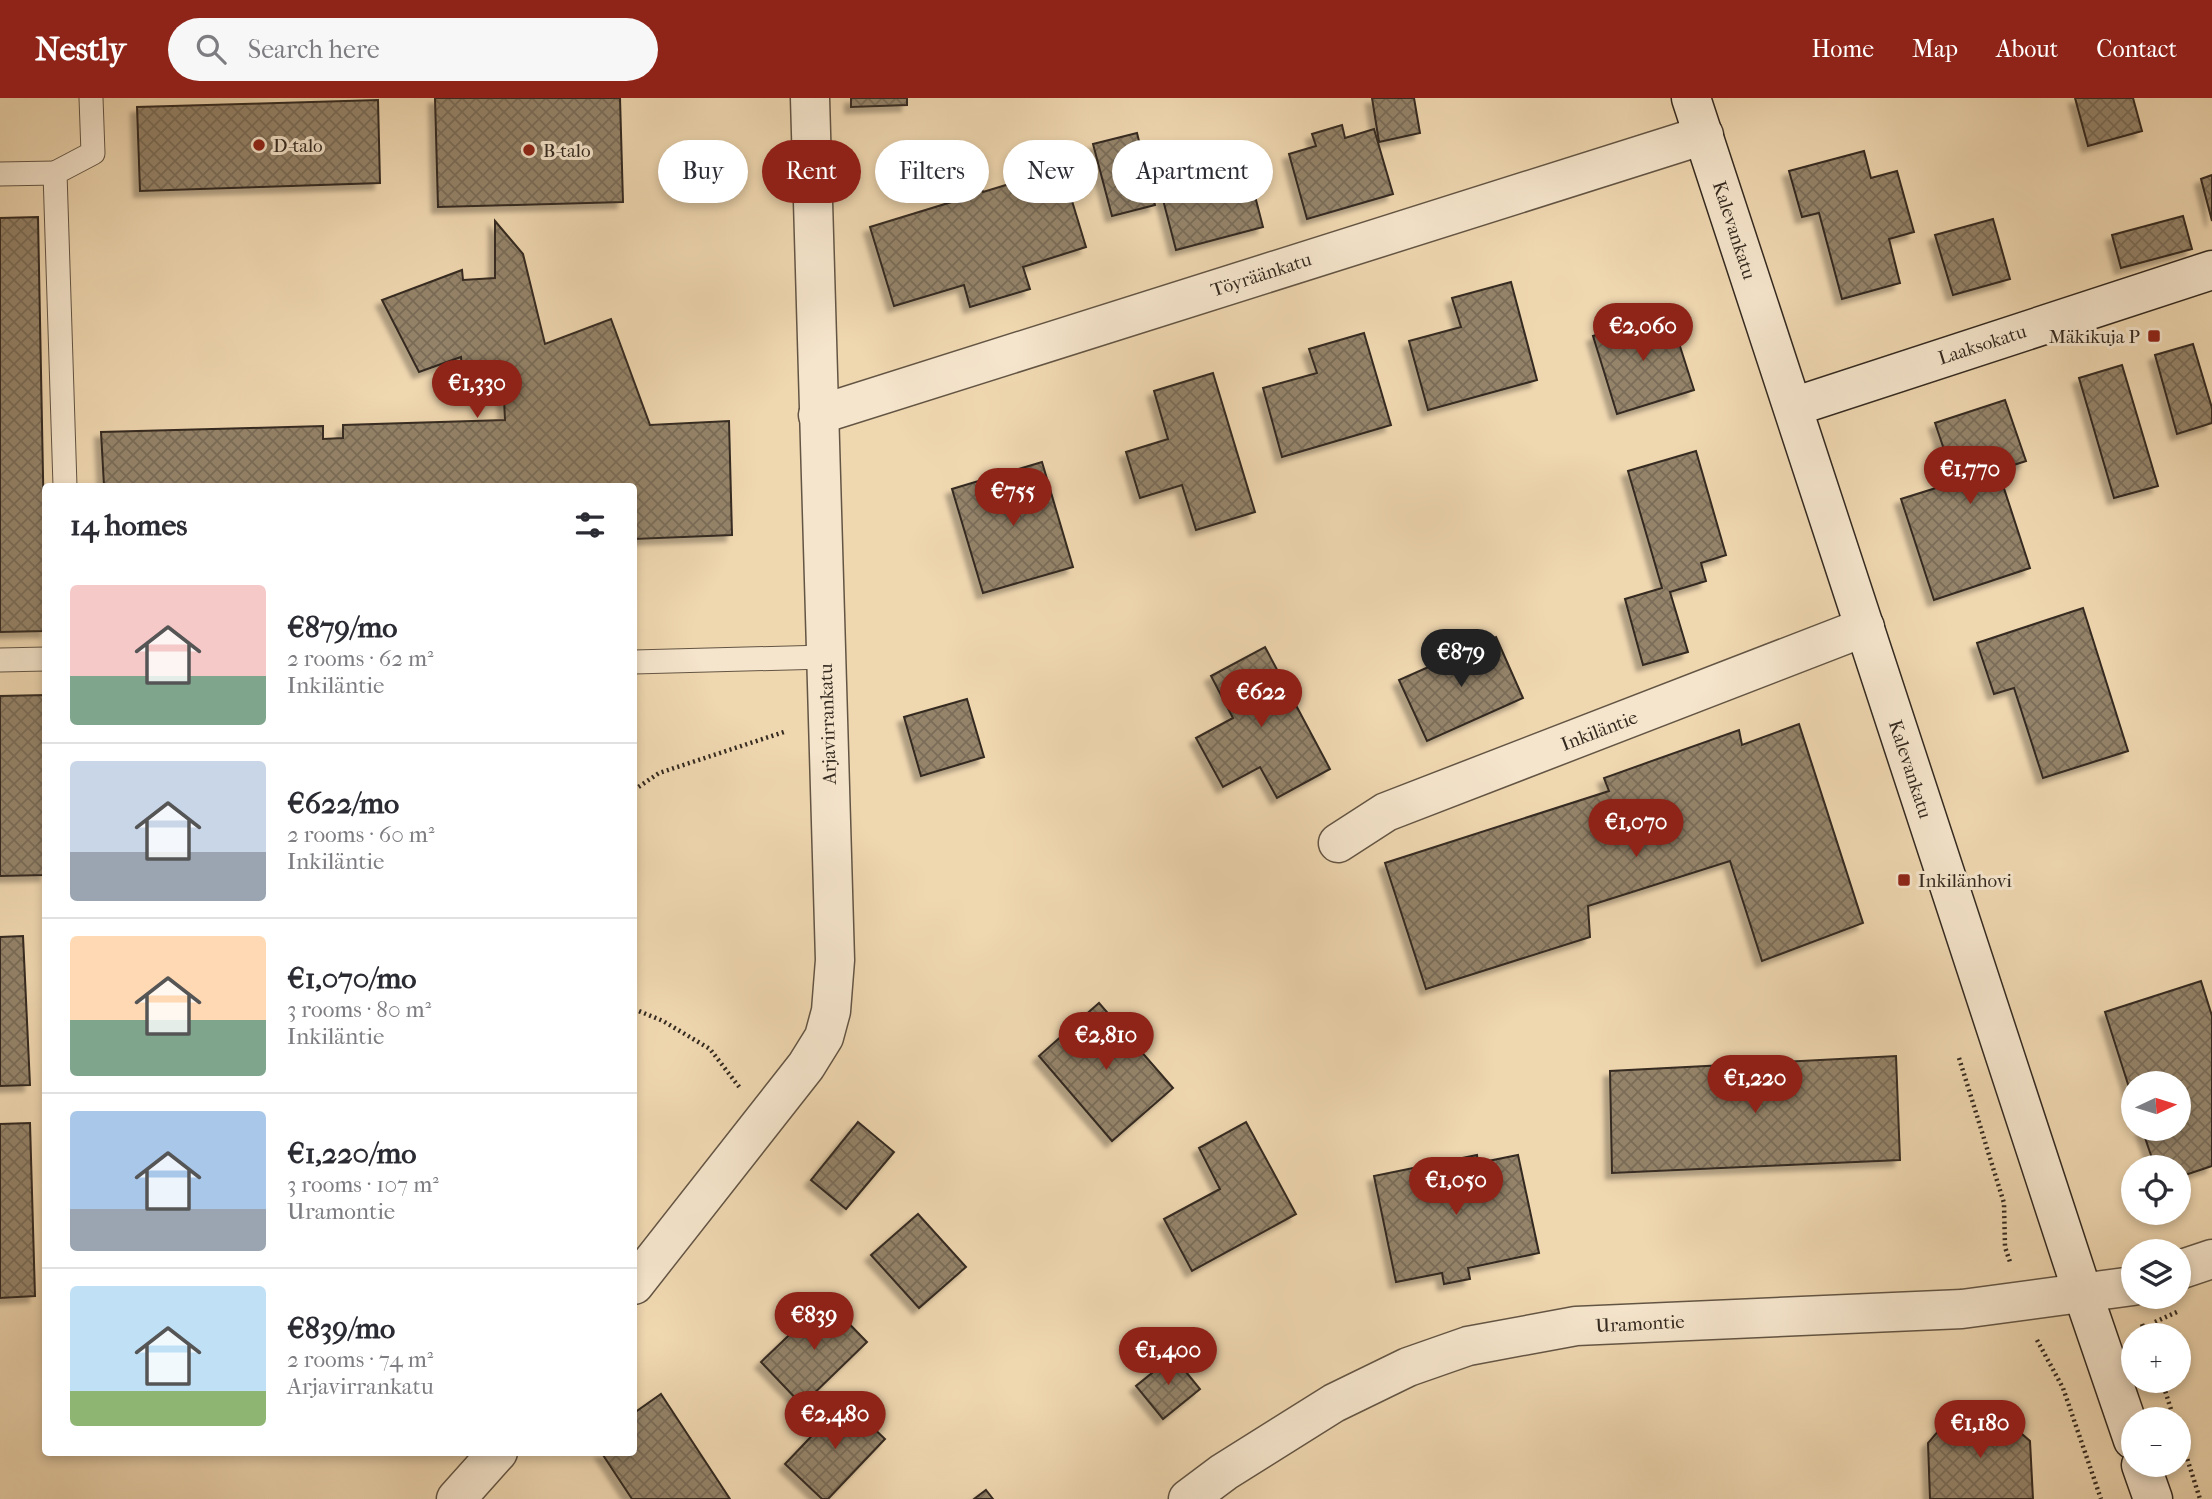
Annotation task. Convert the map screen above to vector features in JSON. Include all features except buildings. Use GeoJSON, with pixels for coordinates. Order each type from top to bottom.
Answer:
{"type":"FeatureCollection","features":[{"type":"Feature","properties":{"kind":"street","name":"Arjavirrankatu"},"geometry":{"type":"LineString","coordinates":[[637,1281],[806,1066],[824,1037],[831,1011],[835,960],[810,98]]}},
{"type":"Feature","properties":{"kind":"street","name":"Kalevankatu"},"geometry":{"type":"LineString","coordinates":[[1691,98],[2122,1407]]}},
{"type":"Feature","properties":{"kind":"street","name":"Töyräänkatu"},"geometry":{"type":"LineString","coordinates":[[818,415],[1704,135]]}},
{"type":"Feature","properties":{"kind":"street","name":"Laaksokatu"},"geometry":{"type":"LineString","coordinates":[[1793,407],[2212,270]]}},
{"type":"Feature","properties":{"kind":"street","name":"Inkiläntie"},"geometry":{"type":"LineString","coordinates":[[1338,843],[1386,812],[1865,627]]}},
{"type":"Feature","properties":{"kind":"street"},"geometry":{"type":"LineString","coordinates":[[2191,1266],[2212,1259]]}},
{"type":"Feature","properties":{"kind":"street","name":"Uramontie"},"geometry":{"type":"LineString","coordinates":[[1188,1499],[1224,1472],[1334,1403],[1408,1367],[1468,1346],[1576,1326],[1962,1309],[2121,1288]]}},
{"type":"Feature","properties":{"kind":"street"},"geometry":{"type":"LineString","coordinates":[[456,1499],[494,1456]]}},
{"type":"Feature","properties":{"kind":"street"},"geometry":{"type":"LineString","coordinates":[[2145,1477],[2153,1499]]}},
{"type":"Feature","properties":{"kind":"lane"},"geometry":{"type":"LineString","coordinates":[[0,174],[55,173],[93,153],[91,98]]}},
{"type":"Feature","properties":{"kind":"lane"},"geometry":{"type":"LineString","coordinates":[[55,173],[65,483]]}},
{"type":"Feature","properties":{"kind":"lane"},"geometry":{"type":"LineString","coordinates":[[637,662],[825,657]]}},
{"type":"Feature","properties":{"kind":"lane"},"geometry":{"type":"LineString","coordinates":[[0,660],[42,659]]}},
{"type":"Feature","properties":{"kind":"path"},"geometry":{"type":"LineString","coordinates":[[637,788],[659,773],[827,718]]}},
{"type":"Feature","properties":{"kind":"path"},"geometry":{"type":"LineString","coordinates":[[637,1010],[663,1021],[710,1049],[764,1121]]}},
{"type":"Feature","properties":{"kind":"path"},"geometry":{"type":"LineString","coordinates":[[2024,1344],[2038,1344]]}},
{"type":"Feature","properties":{"kind":"path"},"geometry":{"type":"LineString","coordinates":[[2191,1471],[2200,1499]]}},
{"type":"Feature","properties":{"kind":"place","name":"D-talo"},"geometry":{"type":"Point","coordinates":[259,145]}},
{"type":"Feature","properties":{"kind":"place","name":"B-talo"},"geometry":{"type":"Point","coordinates":[529,150]}},
{"type":"Feature","properties":{"kind":"place","name":"Mäkikuja P"},"geometry":{"type":"Point","coordinates":[2154,336]}},
{"type":"Feature","properties":{"kind":"place","name":"Inkilänhovi"},"geometry":{"type":"Point","coordinates":[1904,880]}}]}
